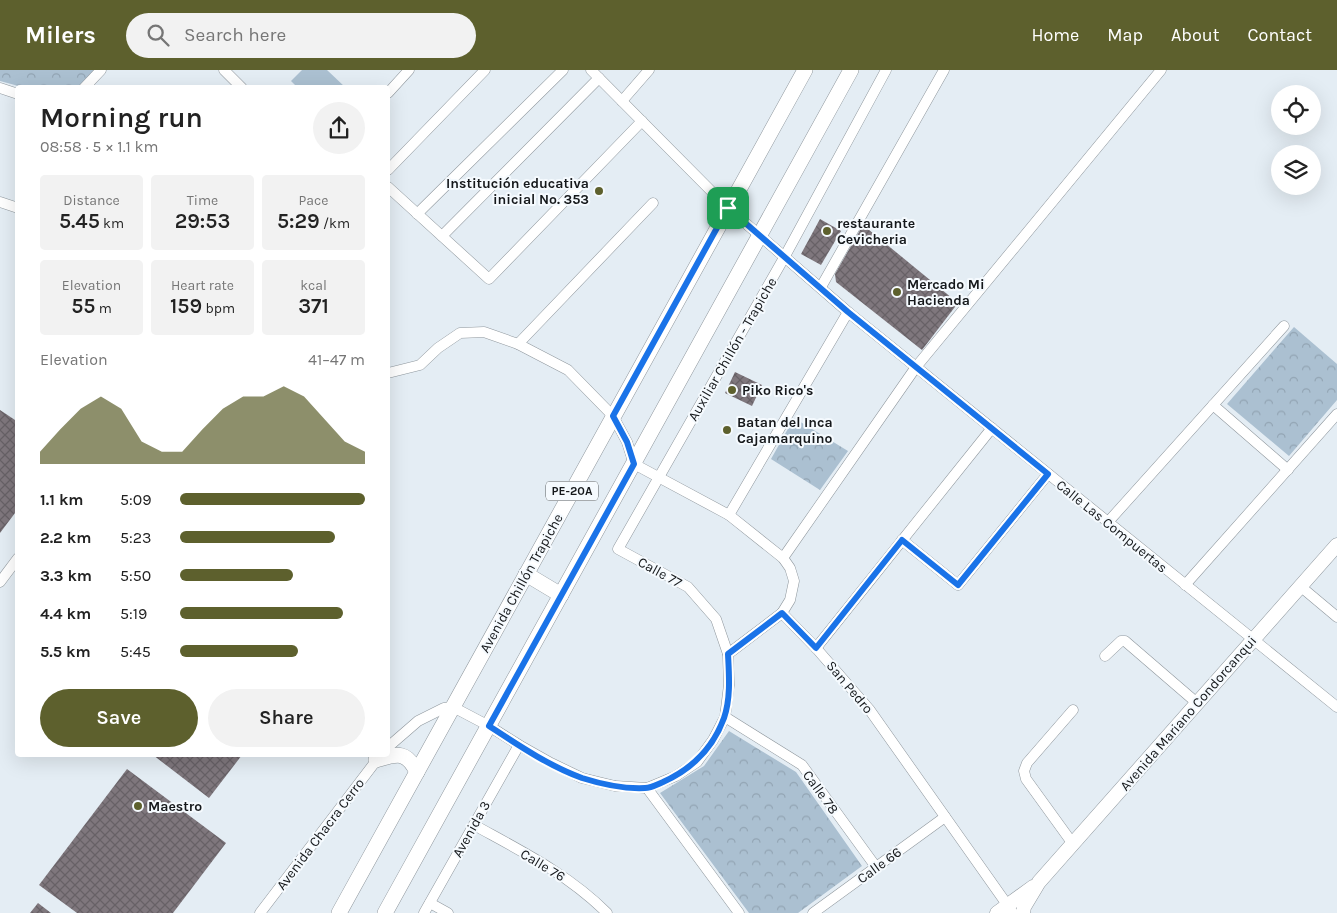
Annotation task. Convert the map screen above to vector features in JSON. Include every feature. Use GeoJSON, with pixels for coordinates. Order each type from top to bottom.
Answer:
{"type":"FeatureCollection","features":[{"type":"Feature","properties":{"kind":"main road","name":"Avenida Chillón Trapiche"},"geometry":{"type":"LineString","coordinates":[[339,913],[805,70]]}},
{"type":"Feature","properties":{"kind":"main road","name":"PE-20A"},"geometry":{"type":"LineString","coordinates":[[386,913],[851,70]]}},
{"type":"Feature","properties":{"kind":"main road"},"geometry":{"type":"LineString","coordinates":[[526,574],[561,595]]}},
{"type":"Feature","properties":{"kind":"main road"},"geometry":{"type":"LineString","coordinates":[[390,755],[396,754],[409,758],[417,772]]}},
{"type":"Feature","properties":{"kind":"street"},"geometry":{"type":"LineString","coordinates":[[87,85],[101,70]]}},
{"type":"Feature","properties":{"kind":"street"},"geometry":{"type":"LineString","coordinates":[[224,70],[239,85]]}},
{"type":"Feature","properties":{"kind":"street"},"geometry":{"type":"LineString","coordinates":[[390,91],[409,70]]}},
{"type":"Feature","properties":{"kind":"street"},"geometry":{"type":"LineString","coordinates":[[390,168],[485,70]]}},
{"type":"Feature","properties":{"kind":"street"},"geometry":{"type":"LineString","coordinates":[[417,214],[563,70]]}},
{"type":"Feature","properties":{"kind":"street","name":"Calle Las Compuertas"},"geometry":{"type":"LineString","coordinates":[[591,70],[728,208],[848,312],[1337,707]]}},
{"type":"Feature","properties":{"kind":"street"},"geometry":{"type":"LineString","coordinates":[[622,101],[649,70]]}},
{"type":"Feature","properties":{"kind":"street","name":"Auxiliar Chillón - Trapiche"},"geometry":{"type":"LineString","coordinates":[[618,549],[785,256],[886,70]]}},
{"type":"Feature","properties":{"kind":"street"},"geometry":{"type":"LineString","coordinates":[[821,287],[944,70]]}},
{"type":"Feature","properties":{"kind":"street"},"geometry":{"type":"LineString","coordinates":[[783,558],[916,366],[1161,70]]}},
{"type":"Feature","properties":{"kind":"street"},"geometry":{"type":"LineString","coordinates":[[442,236],[599,78]]}},
{"type":"Feature","properties":{"kind":"street"},"geometry":{"type":"LineString","coordinates":[[0,88],[15,93]]}},
{"type":"Feature","properties":{"kind":"street"},"geometry":{"type":"LineString","coordinates":[[390,189],[489,279],[642,121]]}},
{"type":"Feature","properties":{"kind":"street"},"geometry":{"type":"LineString","coordinates":[[0,202],[15,207]]}},
{"type":"Feature","properties":{"kind":"street"},"geometry":{"type":"LineString","coordinates":[[518,344],[653,203]]}},
{"type":"Feature","properties":{"kind":"street"},"geometry":{"type":"LineString","coordinates":[[729,515],[848,312]]}},
{"type":"Feature","properties":{"kind":"street"},"geometry":{"type":"LineString","coordinates":[[1108,522],[1284,326]]}},
{"type":"Feature","properties":{"kind":"street"},"geometry":{"type":"LineString","coordinates":[[390,372],[420,365],[438,348],[460,333],[484,332],[518,344],[568,370],[613,416],[627,442],[634,464],[729,515],[783,558],[790,568],[794,581],[790,600],[782,613],[728,654]]}},
{"type":"Feature","properties":{"kind":"street"},"geometry":{"type":"LineString","coordinates":[[1213,405],[1288,470]]}},
{"type":"Feature","properties":{"kind":"street"},"geometry":{"type":"LineString","coordinates":[[1185,585],[1337,414]]}},
{"type":"Feature","properties":{"kind":"street"},"geometry":{"type":"LineString","coordinates":[[816,648],[992,428]]}},
{"type":"Feature","properties":{"kind":"street"},"geometry":{"type":"LineString","coordinates":[[902,540],[958,585],[1048,474]]}},
{"type":"Feature","properties":{"kind":"street","name":"Avenida Mariano Condorcanqui"},"geometry":{"type":"LineString","coordinates":[[1023,913],[1024,907],[1040,882],[1072,844],[1337,545]]}},
{"type":"Feature","properties":{"kind":"street","name":"Calle 77"},"geometry":{"type":"LineString","coordinates":[[453,707],[582,778],[615,786],[647,788],[676,776],[697,762],[713,740],[725,717],[729,685],[728,654],[716,619],[688,587],[618,549]]}},
{"type":"Feature","properties":{"kind":"street"},"geometry":{"type":"LineString","coordinates":[[0,582],[15,562]]}},
{"type":"Feature","properties":{"kind":"street"},"geometry":{"type":"LineString","coordinates":[[1300,586],[1337,617]]}},
{"type":"Feature","properties":{"kind":"street","name":"San Pedro"},"geometry":{"type":"LineString","coordinates":[[782,613],[869,708],[945,817],[1006,910]]}},
{"type":"Feature","properties":{"kind":"street"},"geometry":{"type":"LineString","coordinates":[[1105,656],[1121,641],[1125,641],[1197,703]]}},
{"type":"Feature","properties":{"kind":"street"},"geometry":{"type":"LineString","coordinates":[[390,745],[418,721],[444,708],[453,707]]}},
{"type":"Feature","properties":{"kind":"street"},"geometry":{"type":"LineString","coordinates":[[1072,844],[1026,779],[1024,771],[1027,763],[1073,710]]}},
{"type":"Feature","properties":{"kind":"street","name":"Calle 78"},"geometry":{"type":"LineString","coordinates":[[725,717],[802,766],[876,867]]}},
{"type":"Feature","properties":{"kind":"street","name":"Avenida 3"},"geometry":{"type":"LineString","coordinates":[[424,913],[519,745]]}},
{"type":"Feature","properties":{"kind":"street","name":"Avenida Chacra Cerro"},"geometry":{"type":"LineString","coordinates":[[260,913],[378,758]]}},
{"type":"Feature","properties":{"kind":"street"},"geometry":{"type":"LineString","coordinates":[[647,788],[739,913]]}},
{"type":"Feature","properties":{"kind":"street","name":"Calle 66"},"geometry":{"type":"LineString","coordinates":[[813,913],[945,817]]}},
{"type":"Feature","properties":{"kind":"street","name":"Calle 76"},"geometry":{"type":"LineString","coordinates":[[474,825],[559,873],[590,896],[607,913]]}},
{"type":"Feature","properties":{"kind":"street","name":"Avenida Mariano Condorcanqui"},"geometry":{"type":"LineString","coordinates":[[1006,910],[1040,882]]}},
{"type":"Feature","properties":{"kind":"street"},"geometry":{"type":"LineString","coordinates":[[430,903],[448,913]]}},
{"type":"Feature","properties":{"kind":"green space"},"geometry":{"type":"Polygon","coordinates":[[[0,70],[98,70],[84,85],[15,85],[0,81],[0,70]]]}},
{"type":"Feature","properties":{"kind":"green space"},"geometry":{"type":"Polygon","coordinates":[[[302,70],[327,70],[343,85],[295,85],[291,81],[302,70]]]}},
{"type":"Feature","properties":{"kind":"green space"},"geometry":{"type":"Polygon","coordinates":[[[1294,327],[1337,364],[1337,400],[1289,456],[1227,404],[1294,327]]]}},
{"type":"Feature","properties":{"kind":"green space"},"geometry":{"type":"Polygon","coordinates":[[[794,418],[848,451],[820,490],[771,459],[794,418]]]}},
{"type":"Feature","properties":{"kind":"green space"},"geometry":{"type":"Polygon","coordinates":[[[729,731],[796,772],[862,866],[798,913],[749,913],[660,793],[704,766],[729,731]]]}},
{"type":"Feature","properties":{"kind":"building"},"geometry":{"type":"Polygon","coordinates":[[[820,219],[841,231],[821,265],[801,254],[820,219]]]}},
{"type":"Feature","properties":{"kind":"building","name":"Mercado Mi Hacienda"},"geometry":{"type":"Polygon","coordinates":[[[863,225],[958,303],[922,350],[836,282],[835,274],[863,225]]]}},
{"type":"Feature","properties":{"kind":"building"},"geometry":{"type":"Polygon","coordinates":[[[735,372],[762,385],[752,406],[725,393],[735,372]]]}},
{"type":"Feature","properties":{"kind":"building"},"geometry":{"type":"Polygon","coordinates":[[[0,410],[15,420],[15,513],[0,533],[0,410]]]}},
{"type":"Feature","properties":{"kind":"building"},"geometry":{"type":"Polygon","coordinates":[[[156,757],[240,757],[209,798],[156,757]]]}},
{"type":"Feature","properties":{"kind":"building","name":"Maestro"},"geometry":{"type":"Polygon","coordinates":[[[127,769],[226,843],[173,913],[77,913],[39,885],[127,769]]]}},
{"type":"Feature","properties":{"kind":"building"},"geometry":{"type":"Polygon","coordinates":[[[38,903],[51,913],[30,913],[38,903]]]}},
{"type":"Feature","properties":{"kind":"place","name":"Institución educativa inicial No. 353"},"geometry":{"type":"Point","coordinates":[599,191]}},
{"type":"Feature","properties":{"kind":"place","name":"restaurante Cevicheria"},"geometry":{"type":"Point","coordinates":[827,231]}},
{"type":"Feature","properties":{"kind":"place","name":"Mercado Mi Hacienda"},"geometry":{"type":"Point","coordinates":[897,292]}},
{"type":"Feature","properties":{"kind":"place","name":"Piko Rico's"},"geometry":{"type":"Point","coordinates":[732,390]}},
{"type":"Feature","properties":{"kind":"place","name":"Batan del Inca Cajamarquino"},"geometry":{"type":"Point","coordinates":[727,430]}},
{"type":"Feature","properties":{"kind":"place","name":"Maestro"},"geometry":{"type":"Point","coordinates":[138,806]}},
{"type":"Feature","properties":{"kind":"route"},"geometry":{"type":"LineString","coordinates":[[728,208],[848,312],[1048,474],[958,585],[902,540],[816,648],[782,613],[728,654],[729,685],[725,717],[713,740],[697,762],[676,776],[647,788],[615,786],[582,778],[551,763],[489,726],[634,464],[627,442],[613,416],[728,208]]}}]}
